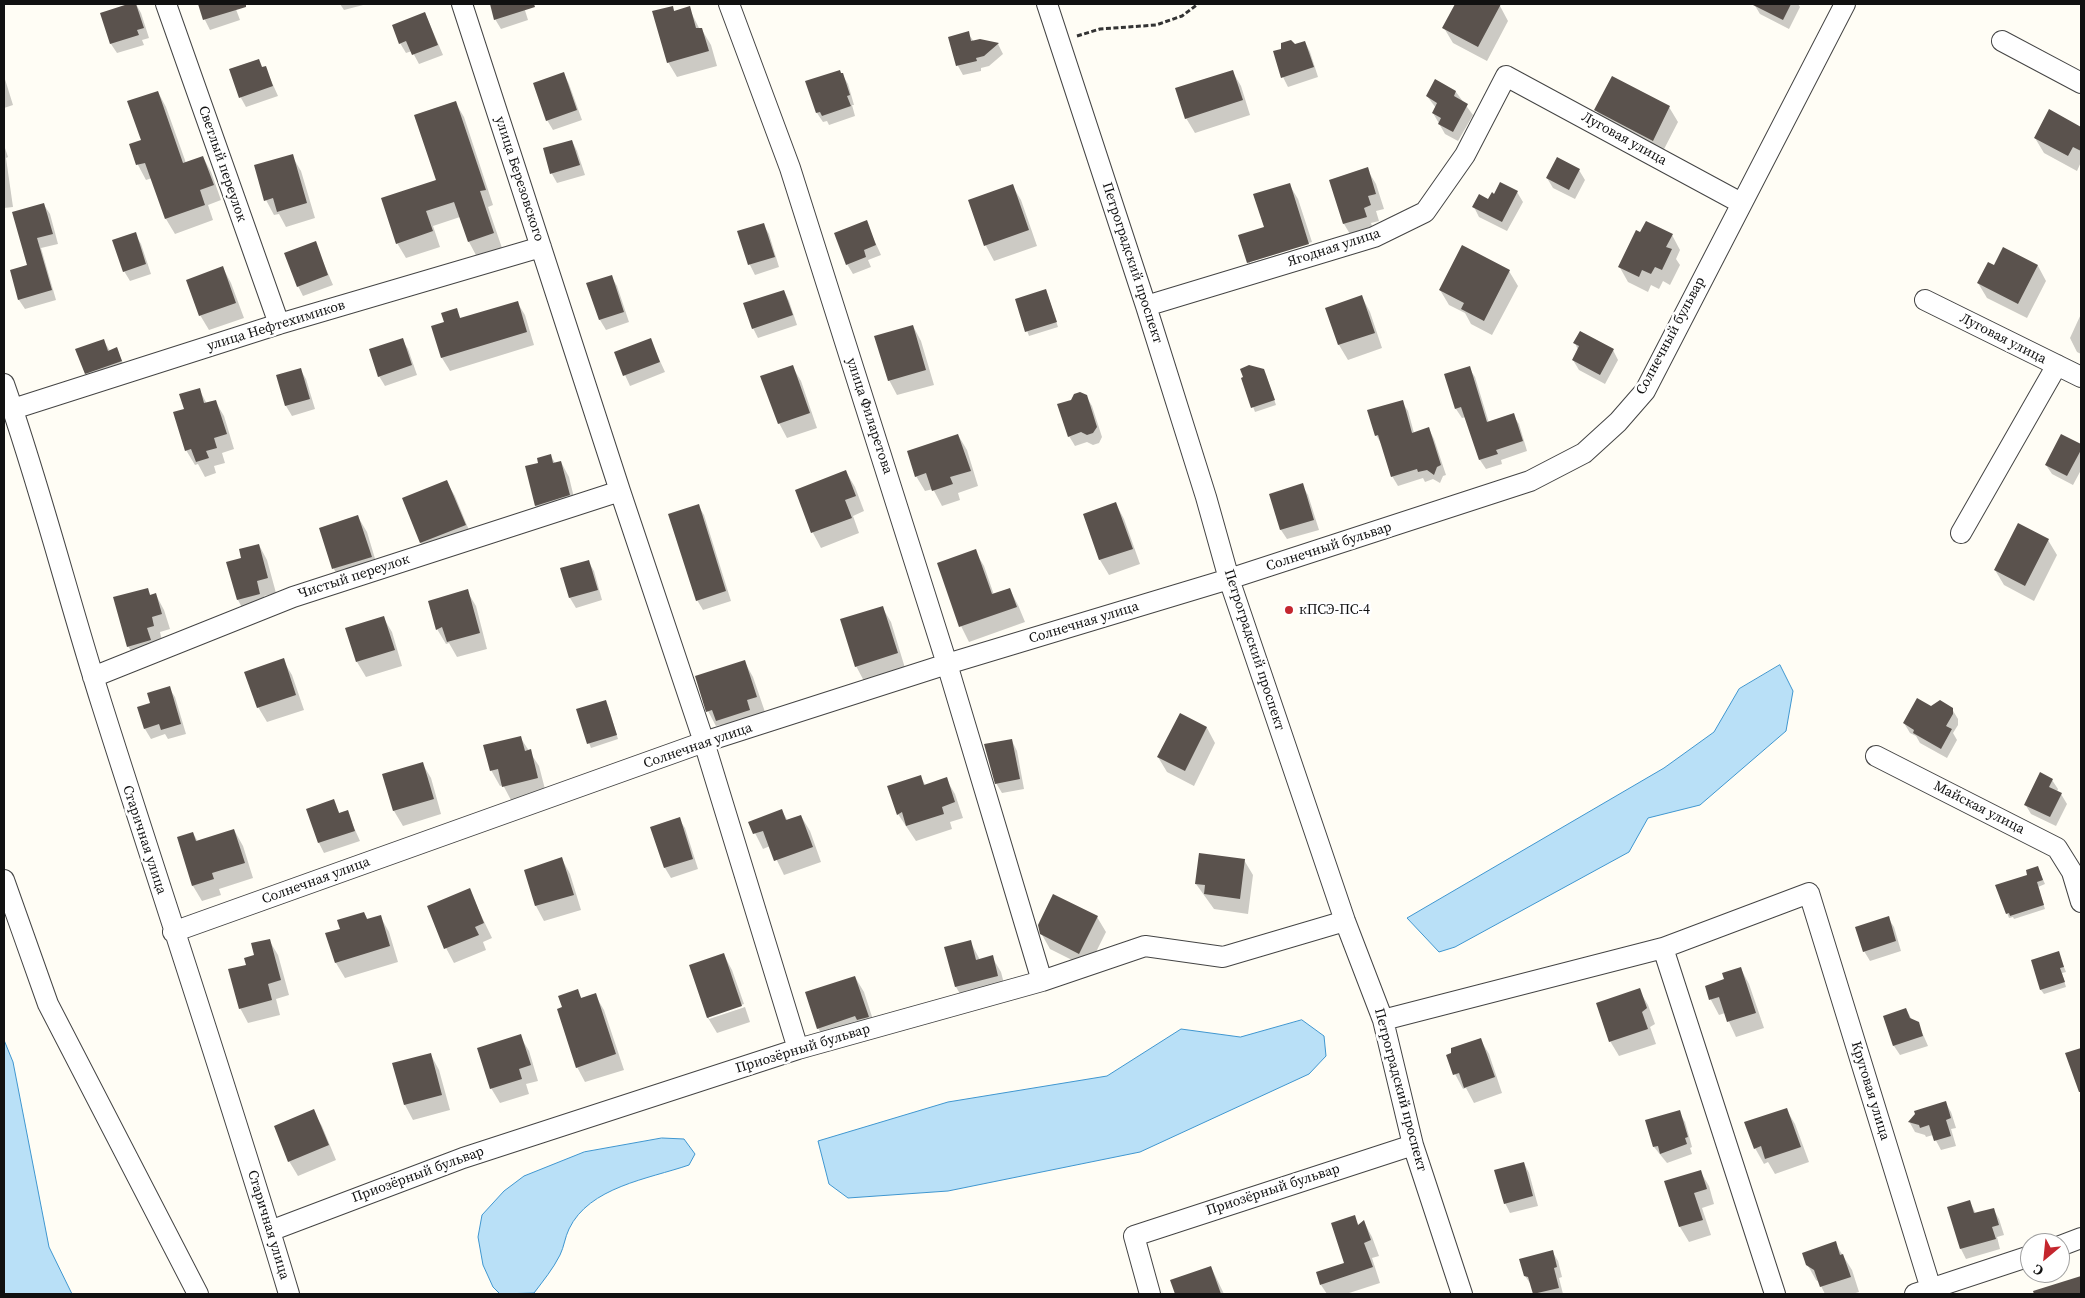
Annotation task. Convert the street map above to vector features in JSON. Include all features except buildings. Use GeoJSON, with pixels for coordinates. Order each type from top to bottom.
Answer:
{"type":"FeatureCollection","features":[{"type":"Feature","properties":{"kind":"street","name":"Светлый переулок"},"geometry":{"type":"LineString","coordinates":[[166,4],[279,324]]}},
{"type":"Feature","properties":{"kind":"street","name":"улица Березовского"},"geometry":{"type":"LineString","coordinates":[[462,4],[575,354],[704,742],[798,1049]]}},
{"type":"Feature","properties":{"kind":"street","name":"улица Филаретова"},"geometry":{"type":"LineString","coordinates":[[729,4],[790,168],[947,664],[1042,981]]}},
{"type":"Feature","properties":{"kind":"street","name":"Петроградский проспект"},"geometry":{"type":"LineString","coordinates":[[1047,4],[1146,306],[1206,497],[1229,579],[1345,921],[1383,1020],[1413,1145],[1462,1294]]}},
{"type":"Feature","properties":{"kind":"street","name":"Солнечный бульвар"},"geometry":{"type":"LineString","coordinates":[[1229,579],[1530,481],[1584,453],[1618,422],[1645,391],[1845,4]]}},
{"type":"Feature","properties":{"kind":"street"},"geometry":{"type":"LineString","coordinates":[[2002,41],[2081,83]]}},
{"type":"Feature","properties":{"kind":"street","name":"Луговая улица"},"geometry":{"type":"LineString","coordinates":[[1506,76],[1741,203]]}},
{"type":"Feature","properties":{"kind":"street","name":"Ягодная улица"},"geometry":{"type":"LineString","coordinates":[[1146,306],[1374,237],[1425,212],[1465,156],[1506,76]]}},
{"type":"Feature","properties":{"kind":"street","name":"улица Нефтехимиков"},"geometry":{"type":"LineString","coordinates":[[13,409],[279,324],[541,247]]}},
{"type":"Feature","properties":{"kind":"street","name":"Луговая улица"},"geometry":{"type":"LineString","coordinates":[[1925,300],[2081,377]]}},
{"type":"Feature","properties":{"kind":"street"},"geometry":{"type":"LineString","coordinates":[[1961,533],[2057,365]]}},
{"type":"Feature","properties":{"kind":"street","name":"Старичная улица"},"geometry":{"type":"LineString","coordinates":[[4,384],[93,677],[173,932],[214,1050],[288,1294]]}},
{"type":"Feature","properties":{"kind":"street","name":"Чистый переулок"},"geometry":{"type":"LineString","coordinates":[[93,677],[293,597],[620,491]]}},
{"type":"Feature","properties":{"kind":"street","name":"Солнечная улица"},"geometry":{"type":"LineString","coordinates":[[173,932],[704,742],[947,664],[1229,579]]}},
{"type":"Feature","properties":{"kind":"street","name":"Майская улица"},"geometry":{"type":"LineString","coordinates":[[1876,756],[2056,848],[2076,864],[2081,902]]}},
{"type":"Feature","properties":{"kind":"street"},"geometry":{"type":"LineString","coordinates":[[4,880],[48,1004],[198,1294]]}},
{"type":"Feature","properties":{"kind":"street","name":"Круговая улица"},"geometry":{"type":"LineString","coordinates":[[1663,948],[1809,893],[1923,1292],[2020,1259]]}},
{"type":"Feature","properties":{"kind":"street","name":"Приозёрный бульвар"},"geometry":{"type":"LineString","coordinates":[[270,1231],[463,1158],[798,1049],[1042,981],[1145,946],[1223,957],[1345,921]]}},
{"type":"Feature","properties":{"kind":"street"},"geometry":{"type":"LineString","coordinates":[[1383,1020],[1663,948],[1775,1294]]}},
{"type":"Feature","properties":{"kind":"street","name":"Приозёрный бульвар"},"geometry":{"type":"LineString","coordinates":[[1150,1294],[1134,1236],[1413,1145]]}},
{"type":"Feature","properties":{"kind":"path"},"geometry":{"type":"LineString","coordinates":[[1060,41],[1100,29],[1156,25],[1182,16],[1198,4]]}},
{"type":"Feature","properties":{"kind":"water"},"geometry":{"type":"Polygon","coordinates":[[[1780,665],[1793,691],[1786,731],[1700,805],[1648,818],[1629,852],[1455,947],[1439,952],[1407,918],[1664,768],[1714,732],[1739,689],[1780,665]]]}},
{"type":"Feature","properties":{"kind":"water"},"geometry":{"type":"Polygon","coordinates":[[[1302,1020],[1324,1036],[1326,1056],[1309,1074],[1140,1152],[948,1191],[848,1198],[829,1184],[818,1141],[948,1102],[1107,1076],[1181,1029],[1240,1037],[1302,1020]]]}},
{"type":"Feature","properties":{"kind":"water"},"geometry":{"type":"Polygon","coordinates":[[[4,1040],[13,1062],[49,1247],[72,1294],[4,1294],[4,1040]]]}},
{"type":"Feature","properties":{"kind":"water"},"geometry":{"type":"Polygon","coordinates":[[[662,1138],[684,1139],[695,1154],[689,1165],[621,1186],[590,1203],[578,1215],[569,1229],[557,1260],[534,1293],[500,1294],[493,1287],[483,1265],[478,1237],[482,1215],[504,1191],[524,1176],[584,1152],[662,1138]]]}},
{"type":"Feature","properties":{"kind":"place","name":"кПСЭ-ПС-4"},"geometry":{"type":"Point","coordinates":[1289,610]}}]}
